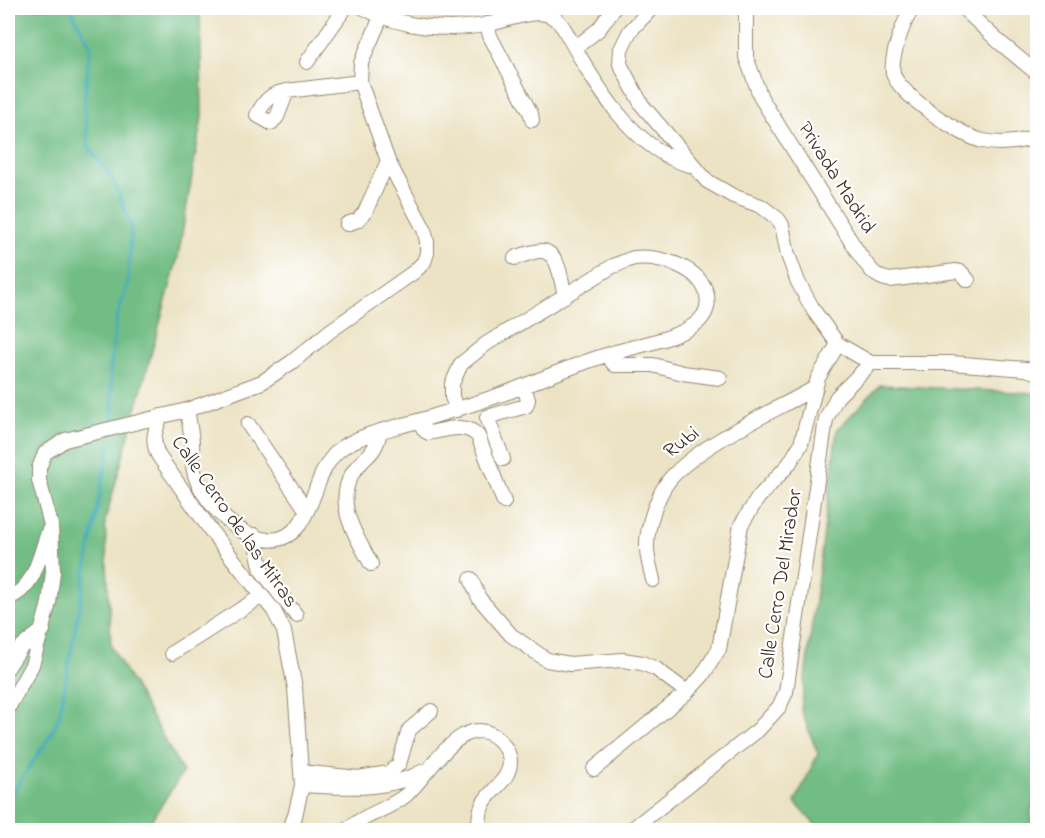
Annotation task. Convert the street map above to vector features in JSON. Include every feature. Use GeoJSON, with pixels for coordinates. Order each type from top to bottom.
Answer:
{"type":"FeatureCollection","features":[{"type":"Feature","properties":{"kind":"street"},"geometry":{"type":"LineString","coordinates":[[307,63],[345,8]]}},
{"type":"Feature","properties":{"kind":"street"},"geometry":{"type":"LineString","coordinates":[[364,8],[381,17],[429,27],[487,24],[538,13],[555,18],[609,103],[663,154],[676,162],[693,166]]}},
{"type":"Feature","properties":{"kind":"street"},"geometry":{"type":"LineString","coordinates":[[575,48],[599,29],[614,8]]}},
{"type":"Feature","properties":{"kind":"street"},"geometry":{"type":"LineString","coordinates":[[652,8],[630,31],[621,49],[620,64],[642,105],[707,182],[733,196],[761,206],[778,219],[782,225],[788,255],[798,282],[814,312],[837,344],[871,363],[951,363],[1019,368],[1038,373]]}},
{"type":"Feature","properties":{"kind":"street","name":"Privada Madrid"},"geometry":{"type":"LineString","coordinates":[[746,8],[746,57],[761,98],[873,273],[882,279],[890,280],[956,271],[962,272],[968,280]]}},
{"type":"Feature","properties":{"kind":"street"},"geometry":{"type":"LineString","coordinates":[[914,8],[905,22],[893,63],[893,72],[901,88],[925,108],[958,130],[980,141],[1002,144],[1021,142],[1038,136]]}},
{"type":"Feature","properties":{"kind":"street"},"geometry":{"type":"LineString","coordinates":[[963,8],[1038,74]]}},
{"type":"Feature","properties":{"kind":"street"},"geometry":{"type":"LineString","coordinates":[[8,708],[32,665],[49,603],[53,572],[51,525],[39,480],[39,468],[45,453],[65,440],[187,410],[243,390],[270,377],[330,331],[414,272],[424,262],[427,242],[424,229],[388,161],[360,82],[361,63],[381,17]]}},
{"type":"Feature","properties":{"kind":"street"},"geometry":{"type":"LineString","coordinates":[[487,24],[490,36],[532,120]]}},
{"type":"Feature","properties":{"kind":"street"},"geometry":{"type":"LineString","coordinates":[[287,91],[360,82]]}},
{"type":"Feature","properties":{"kind":"street"},"geometry":{"type":"LineString","coordinates":[[347,224],[358,220],[365,212],[388,161]]}},
{"type":"Feature","properties":{"kind":"street"},"geometry":{"type":"LineString","coordinates":[[515,258],[541,250],[551,254],[556,262],[565,296]]}},
{"type":"Feature","properties":{"kind":"street"},"geometry":{"type":"LineString","coordinates":[[187,410],[196,478],[222,517],[236,527],[267,541],[280,540],[300,523],[328,461],[342,447],[358,439],[457,410],[612,353],[674,335],[699,321],[708,309],[707,296],[702,284],[692,274],[675,264],[654,259],[634,258],[613,266],[486,344],[461,364],[452,384],[452,397],[457,410]]}},
{"type":"Feature","properties":{"kind":"street"},"geometry":{"type":"LineString","coordinates":[[594,769],[687,692],[702,676],[719,649],[741,525],[758,498],[789,464],[801,444],[813,389],[837,344]]}},
{"type":"Feature","properties":{"kind":"street"},"geometry":{"type":"LineString","coordinates":[[612,353],[612,362],[615,365],[653,365],[683,373],[720,378]]}},
{"type":"Feature","properties":{"kind":"street","name":"Calle Cerro Del Mirador"},"geometry":{"type":"LineString","coordinates":[[631,831],[758,730],[779,707],[786,693],[826,419],[844,388],[871,363]]}},
{"type":"Feature","properties":{"kind":"street"},"geometry":{"type":"LineString","coordinates":[[503,459],[487,417],[526,406],[528,400],[524,386]]}},
{"type":"Feature","properties":{"kind":"street","name":"Rubi"},"geometry":{"type":"LineString","coordinates":[[652,580],[647,548],[648,539],[653,510],[668,481],[687,462],[724,438],[813,389]]}},
{"type":"Feature","properties":{"kind":"street","name":"Calle Cerro de las Mitras"},"geometry":{"type":"LineString","coordinates":[[161,416],[153,435],[153,444],[158,455],[214,534],[274,611],[284,631],[295,688],[301,778],[295,816],[289,831]]}},
{"type":"Feature","properties":{"kind":"street"},"geometry":{"type":"LineString","coordinates":[[419,421],[429,433],[465,427],[472,429],[478,436],[504,502]]}},
{"type":"Feature","properties":{"kind":"street"},"geometry":{"type":"LineString","coordinates":[[248,424],[307,511]]}},
{"type":"Feature","properties":{"kind":"street"},"geometry":{"type":"LineString","coordinates":[[371,564],[349,520],[344,499],[352,474],[374,451],[380,432]]}},
{"type":"Feature","properties":{"kind":"street"},"geometry":{"type":"LineString","coordinates":[[8,598],[15,596],[28,584],[37,566],[51,525]]}},
{"type":"Feature","properties":{"kind":"street"},"geometry":{"type":"LineString","coordinates":[[254,535],[262,571],[296,615]]}},
{"type":"Feature","properties":{"kind":"street"},"geometry":{"type":"LineString","coordinates":[[471,579],[479,598],[511,635],[547,660],[570,664],[623,660],[642,663],[656,669],[687,692]]}},
{"type":"Feature","properties":{"kind":"street"},"geometry":{"type":"LineString","coordinates":[[172,653],[262,596]]}},
{"type":"Feature","properties":{"kind":"street"},"geometry":{"type":"LineString","coordinates":[[8,667],[21,647],[43,630]]}},
{"type":"Feature","properties":{"kind":"street"},"geometry":{"type":"LineString","coordinates":[[301,778],[358,778],[389,772],[399,764],[409,730],[431,711]]}},
{"type":"Feature","properties":{"kind":"street"},"geometry":{"type":"LineString","coordinates":[[347,831],[362,819],[404,797],[450,745],[476,730],[488,732],[500,740],[508,751],[510,762],[505,777],[483,804],[478,818],[479,831]]}},
{"type":"Feature","properties":{"kind":"street"},"geometry":{"type":"LineString","coordinates":[[301,778],[359,788],[390,785],[432,768]]}},
{"type":"Feature","properties":{"kind":"green space"},"geometry":{"type":"Polygon","coordinates":[[[8,8],[200,8],[202,117],[178,257],[105,521],[111,646],[183,772],[145,830],[8,830],[8,8]]]}},
{"type":"Feature","properties":{"kind":"green space"},"geometry":{"type":"Polygon","coordinates":[[[880,385],[1034,393],[1037,396],[1038,797],[1031,810],[1033,830],[820,830],[795,802],[818,754],[801,710],[837,430],[880,385]]]}},
{"type":"Feature","properties":{"kind":"waterway"},"geometry":{"type":"LineString","coordinates":[[70,8],[90,45],[84,102],[88,146],[114,181],[131,226],[128,282],[116,321],[110,373],[113,421]]}},
{"type":"Feature","properties":{"kind":"waterway"},"geometry":{"type":"LineString","coordinates":[[8,796],[50,736],[59,717],[109,445]]}}]}
